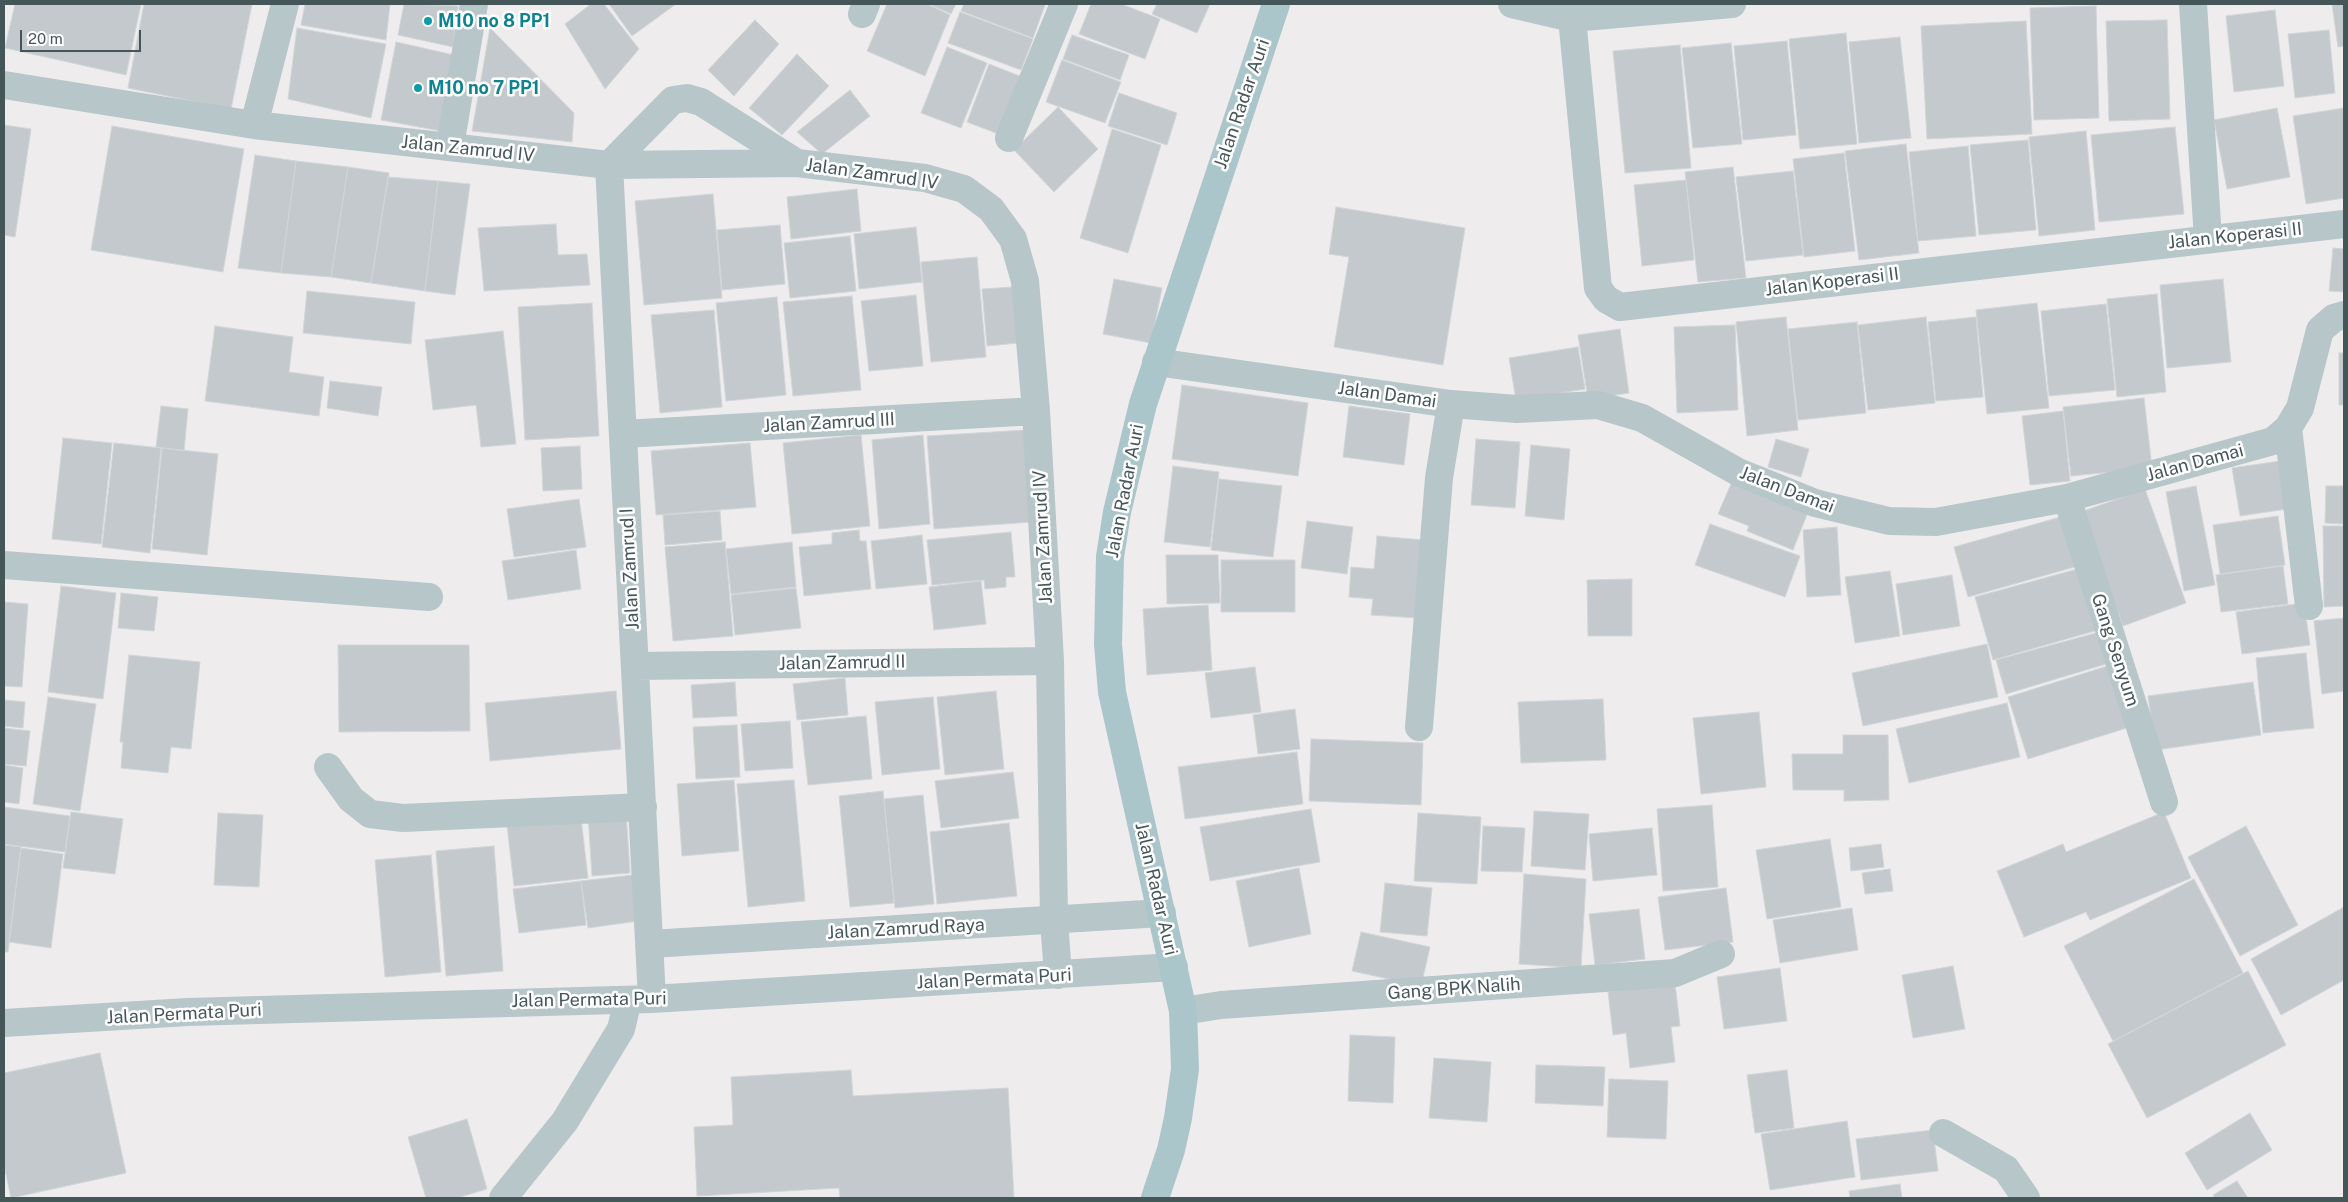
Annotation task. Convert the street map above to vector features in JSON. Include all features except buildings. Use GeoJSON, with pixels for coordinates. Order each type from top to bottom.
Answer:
{"type":"FeatureCollection","features":[{"type":"Feature","properties":{"kind":"main road","name":"Jalan Radar Auri"},"geometry":{"type":"LineString","coordinates":[[1155,1198],[1171,1150],[1178,1118],[1185,1069],[1184,1011],[1112,692],[1108,635],[1110,557],[1117,512],[1140,413],[1276,4]]}},
{"type":"Feature","properties":{"kind":"street"},"geometry":{"type":"LineString","coordinates":[[254,125],[285,4]]}},
{"type":"Feature","properties":{"kind":"street"},"geometry":{"type":"LineString","coordinates":[[450,146],[474,4]]}},
{"type":"Feature","properties":{"kind":"street"},"geometry":{"type":"LineString","coordinates":[[1009,138],[1064,4]]}},
{"type":"Feature","properties":{"kind":"street"},"geometry":{"type":"LineString","coordinates":[[1512,4],[1572,18],[1732,4]]}},
{"type":"Feature","properties":{"kind":"street"},"geometry":{"type":"LineString","coordinates":[[2192,4],[2208,239]]}},
{"type":"Feature","properties":{"kind":"street","name":"Jalan Koperasi II"},"geometry":{"type":"LineString","coordinates":[[1572,18],[1598,288],[1606,299],[1620,307],[2344,224]]}},
{"type":"Feature","properties":{"kind":"street","name":"Jalan Zamrud IV"},"geometry":{"type":"LineString","coordinates":[[4,85],[254,125],[609,165],[797,163],[925,178],[964,189],[991,209],[1013,238],[1025,281],[1036,411],[1050,660],[1054,920],[1058,975]]}},
{"type":"Feature","properties":{"kind":"street"},"geometry":{"type":"LineString","coordinates":[[609,165],[673,100],[687,98],[701,102],[797,163]]}},
{"type":"Feature","properties":{"kind":"street","name":"Jalan Zamrud I"},"geometry":{"type":"LineString","coordinates":[[503,1198],[565,1120],[644,991],[650,944],[609,165]]}},
{"type":"Feature","properties":{"kind":"street","name":"Jalan Damai"},"geometry":{"type":"LineString","coordinates":[[1156,362],[1451,404],[1517,409],[1598,405],[1642,418],[1738,472],[1815,503],[1889,521],[1936,522],[2067,498],[2272,441],[2288,428],[2300,408],[2320,330],[2334,318],[2344,315]]}},
{"type":"Feature","properties":{"kind":"street"},"geometry":{"type":"LineString","coordinates":[[1419,727],[1439,478],[1451,404]]}},
{"type":"Feature","properties":{"kind":"street","name":"Jalan Zamrud III"},"geometry":{"type":"LineString","coordinates":[[623,434],[1036,411]]}},
{"type":"Feature","properties":{"kind":"street"},"geometry":{"type":"LineString","coordinates":[[2288,428],[2309,606]]}},
{"type":"Feature","properties":{"kind":"street","name":"Gang Senyum"},"geometry":{"type":"LineString","coordinates":[[2067,498],[2164,802]]}},
{"type":"Feature","properties":{"kind":"street"},"geometry":{"type":"LineString","coordinates":[[4,565],[429,597]]}},
{"type":"Feature","properties":{"kind":"street","name":"Jalan Zamrud II"},"geometry":{"type":"LineString","coordinates":[[635,666],[1050,660]]}},
{"type":"Feature","properties":{"kind":"street"},"geometry":{"type":"LineString","coordinates":[[328,767],[351,799],[370,814],[395,817],[447,817],[643,807]]}},
{"type":"Feature","properties":{"kind":"street","name":"Jalan Zamrud Raya"},"geometry":{"type":"LineString","coordinates":[[650,944],[1162,914]]}},
{"type":"Feature","properties":{"kind":"street","name":"Gang BPK Nalih"},"geometry":{"type":"LineString","coordinates":[[1184,1011],[1221,1005],[1675,973],[1722,954]]}},
{"type":"Feature","properties":{"kind":"street","name":"Jalan Permata Puri"},"geometry":{"type":"LineString","coordinates":[[4,1023],[644,991],[1058,975],[1174,967]]}},
{"type":"Feature","properties":{"kind":"street"},"geometry":{"type":"LineString","coordinates":[[1943,1133],[2006,1169],[2026,1198]]}},
{"type":"Feature","properties":{"kind":"place","name":"M10 no 8 PP1"},"geometry":{"type":"Point","coordinates":[428,21]}},
{"type":"Feature","properties":{"kind":"place","name":"M10 no 7 PP1"},"geometry":{"type":"Point","coordinates":[418,88]}}]}
